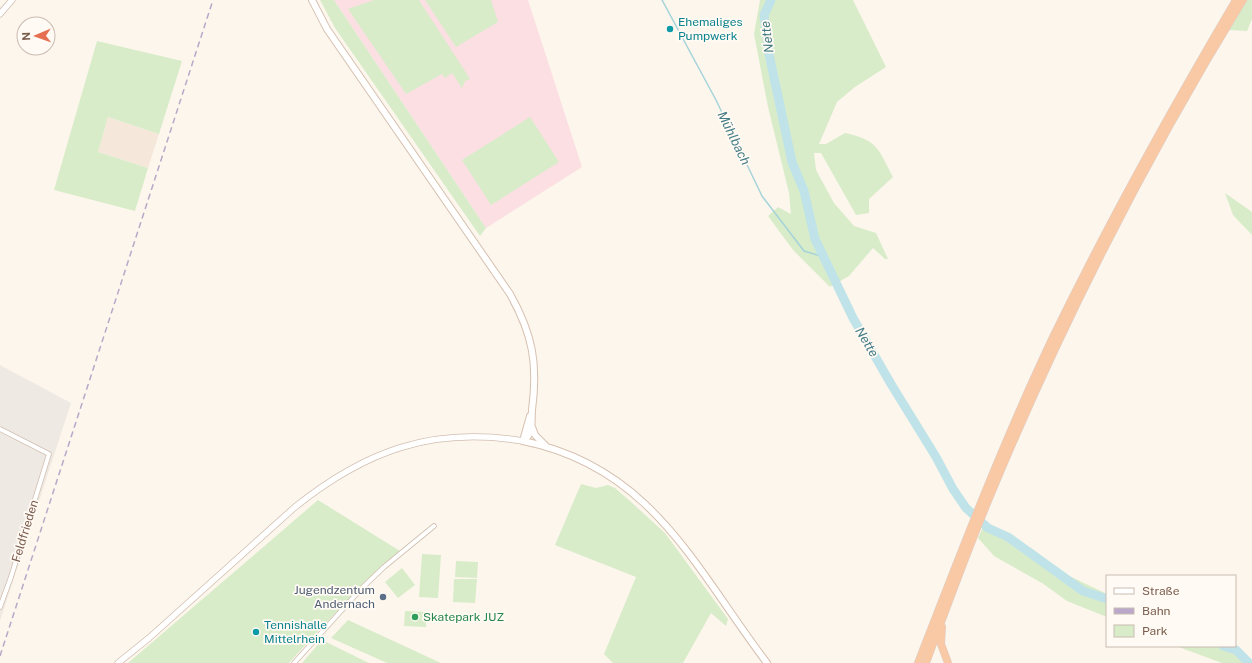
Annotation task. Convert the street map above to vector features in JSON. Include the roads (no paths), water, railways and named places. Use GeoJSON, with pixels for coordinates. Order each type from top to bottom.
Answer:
{"type":"FeatureCollection","features":[{"type":"Feature","properties":{"kind":"highway"},"geometry":{"type":"LineString","coordinates":[[918,663],[1054,337],[1111,220],[1181,92],[1236,0]]}},
{"type":"Feature","properties":{"kind":"highway"},"geometry":{"type":"LineString","coordinates":[[986,498],[1117,223],[1187,95],[1243,0]]}},
{"type":"Feature","properties":{"kind":"highway"},"geometry":{"type":"LineString","coordinates":[[926,663],[944,615],[965,548]]}},
{"type":"Feature","properties":{"kind":"highway"},"geometry":{"type":"LineString","coordinates":[[944,615],[941,644],[948,663]]}},
{"type":"Feature","properties":{"kind":"main road"},"geometry":{"type":"LineString","coordinates":[[312,0],[327,29],[510,294],[521,313],[529,335],[534,357],[535,378],[532,426],[529,436],[523,441]]}},
{"type":"Feature","properties":{"kind":"main road"},"geometry":{"type":"LineString","coordinates":[[523,441],[532,411]]}},
{"type":"Feature","properties":{"kind":"main road"},"geometry":{"type":"LineString","coordinates":[[532,426],[535,435],[546,446]]}},
{"type":"Feature","properties":{"kind":"main road"},"geometry":{"type":"LineString","coordinates":[[523,441],[546,446],[573,455],[598,468],[618,481],[647,505],[681,542],[767,663]]}},
{"type":"Feature","properties":{"kind":"street"},"geometry":{"type":"LineString","coordinates":[[0,14],[12,0]]}},
{"type":"Feature","properties":{"kind":"street","name":"Feldfrieden"},"geometry":{"type":"LineString","coordinates":[[0,429],[49,454],[11,577],[0,607]]}},
{"type":"Feature","properties":{"kind":"street"},"geometry":{"type":"LineString","coordinates":[[118,663],[149,638],[295,507],[320,487],[353,466],[390,450],[429,440],[483,436],[523,441]]}},
{"type":"Feature","properties":{"kind":"street"},"geometry":{"type":"LineString","coordinates":[[294,663],[361,589],[384,567],[434,526]]}},
{"type":"Feature","properties":{"kind":"waterway","name":"Mühlbach"},"geometry":{"type":"LineString","coordinates":[[662,0],[716,100],[762,196],[804,251],[824,257]]}},
{"type":"Feature","properties":{"kind":"waterway","name":"Nette"},"geometry":{"type":"LineString","coordinates":[[771,0],[764,15],[769,54],[792,162],[804,191],[815,239],[853,318],[891,384],[936,457],[953,489],[966,508],[988,528],[1008,537],[1083,591],[1106,599]]}},
{"type":"Feature","properties":{"kind":"waterway","name":"Nette"},"geometry":{"type":"LineString","coordinates":[[1226,647],[1236,650],[1249,663]]}},
{"type":"Feature","properties":{"kind":"railway"},"geometry":{"type":"LineString","coordinates":[[0,656],[213,0]]}},
{"type":"Feature","properties":{"kind":"place","name":"Ehemaliges Pumpwerk"},"geometry":{"type":"Point","coordinates":[670,29]}},
{"type":"Feature","properties":{"kind":"place","name":"Jugendzentum Andernach"},"geometry":{"type":"Point","coordinates":[383,597]}},
{"type":"Feature","properties":{"kind":"place","name":"Skatepark JUZ"},"geometry":{"type":"Point","coordinates":[415,617]}},
{"type":"Feature","properties":{"kind":"place","name":"Tennishalle Mittelrhein"},"geometry":{"type":"Point","coordinates":[256,632]}}]}
